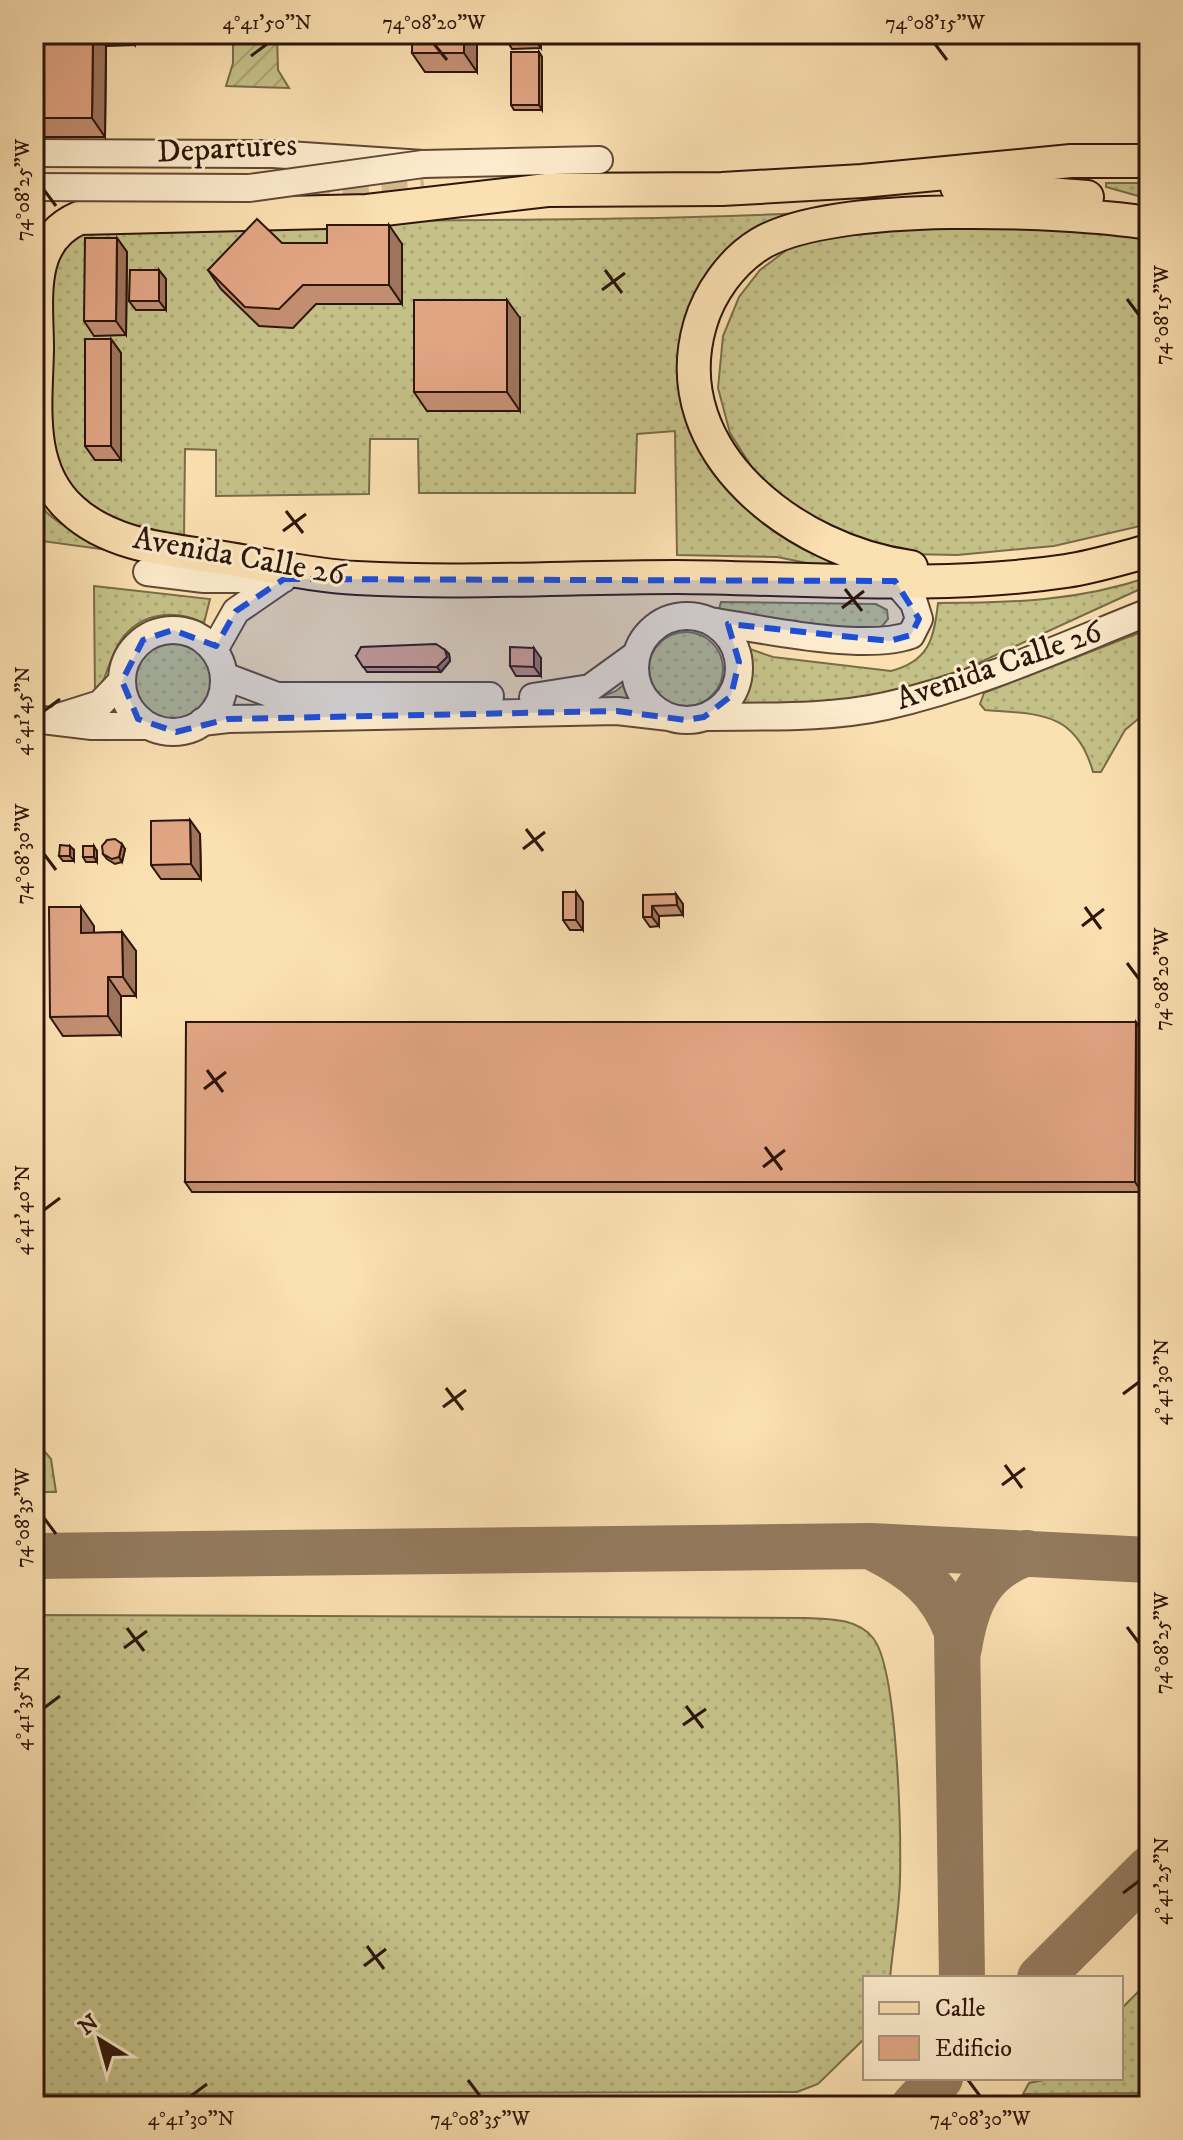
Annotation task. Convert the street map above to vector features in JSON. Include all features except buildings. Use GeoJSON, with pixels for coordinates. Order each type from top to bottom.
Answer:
{"type":"FeatureCollection","features":[{"type":"Feature","properties":{"kind":"main road","name":"Avenida Calle 26"},"geometry":{"type":"LineString","coordinates":[[1147,551],[1065,572],[988,578],[895,581],[679,577],[354,578],[135,542],[85,521],[60,499],[40,459],[36,384],[40,259],[46,245],[62,228],[87,216],[367,211],[547,190],[722,189],[862,181],[1071,161],[1149,161]]}},
{"type":"Feature","properties":{"kind":"main road","name":"Avenida Calle 26"},"geometry":{"type":"LineString","coordinates":[[862,181],[1106,198],[1149,208]]}},
{"type":"Feature","properties":{"kind":"main road"},"geometry":{"type":"LineString","coordinates":[[988,578],[895,565],[856,555],[791,525],[749,489],[729,466],[715,441],[696,394],[694,346],[714,290],[734,266],[759,244],[784,232],[851,216],[1059,216],[1149,223]]}},
{"type":"Feature","properties":{"kind":"street","name":"Departures"},"geometry":{"type":"LineString","coordinates":[[34,153],[273,154],[423,164],[599,160]]}},
{"type":"Feature","properties":{"kind":"street","name":"Departures"},"geometry":{"type":"LineString","coordinates":[[34,187],[264,187],[423,164]]}},
{"type":"Feature","properties":{"kind":"street"},"geometry":{"type":"LineString","coordinates":[[147,572],[204,579],[354,578]]}},
{"type":"Feature","properties":{"kind":"street","name":"Avenida Calle 26"},"geometry":{"type":"LineString","coordinates":[[214,650],[236,611],[284,579]]}},
{"type":"Feature","properties":{"kind":"street","name":"Avenida Calle 26"},"geometry":{"type":"LineString","coordinates":[[710,621],[842,638],[901,638],[911,635],[919,619],[914,603],[895,581]]}},
{"type":"Feature","properties":{"kind":"street","name":"Avenida Calle 26"},"geometry":{"type":"LineString","coordinates":[[704,717],[810,715],[884,707],[993,674],[1149,612]]}},
{"type":"Feature","properties":{"kind":"street"},"geometry":{"type":"LineString","coordinates":[[38,719],[92,726],[149,726],[176,732],[202,722],[228,719],[617,711],[686,720],[704,717],[720,709],[731,696],[738,679],[739,662],[734,645],[724,631],[710,621],[692,616],[674,618],[658,625],[645,637],[637,654],[638,684],[655,710],[669,717]]}},
{"type":"Feature","properties":{"kind":"street"},"geometry":{"type":"LineString","coordinates":[[38,719],[88,711],[109,697],[122,681],[132,651],[157,633],[188,632],[214,650],[224,676],[222,694],[215,710],[202,722]]}},
{"type":"Feature","properties":{"kind":"street"},"geometry":{"type":"LineString","coordinates":[[224,676],[277,696],[551,697],[590,688],[637,654]]}},
{"type":"Feature","properties":{"kind":"street"},"geometry":{"type":"LineString","coordinates":[[122,681],[129,707],[149,726]]}},
{"type":"Feature","properties":{"kind":"highlighted area"},"geometry":{"type":"Polygon","coordinates":[[[284,579],[895,581],[919,619],[911,635],[890,641],[728,624],[739,662],[731,696],[704,717],[686,720],[617,711],[228,719],[176,732],[138,719],[122,681],[143,640],[173,630],[216,646],[236,611],[284,579]]]}},
{"type":"Feature","properties":{"kind":"shaded area"},"geometry":{"type":"Polygon","coordinates":[[[233,34],[277,34],[278,70],[289,88],[226,86],[233,63],[233,34]]]}},
{"type":"Feature","properties":{"kind":"shaded area"},"geometry":{"type":"Polygon","coordinates":[[[1106,183],[1149,183],[1149,199],[1106,187],[1106,183]]]}},
{"type":"Feature","properties":{"kind":"shaded area"},"geometry":{"type":"Polygon","coordinates":[[[803,213],[715,275],[696,428],[867,575],[777,557],[677,555],[675,431],[637,434],[635,493],[419,493],[418,439],[370,439],[369,494],[216,496],[216,450],[185,449],[184,537],[130,524],[92,507],[67,482],[52,444],[48,284],[62,250],[84,227],[803,213]]]}},
{"type":"Feature","properties":{"kind":"shaded area"},"geometry":{"type":"Polygon","coordinates":[[[1002,224],[1149,234],[1149,524],[1054,546],[957,555],[908,554],[827,532],[760,480],[730,433],[718,388],[723,336],[739,297],[760,270],[792,246],[852,225],[1002,224]]]}},
{"type":"Feature","properties":{"kind":"shaded area"},"geometry":{"type":"Polygon","coordinates":[[[34,497],[44,510],[69,528],[145,555],[34,540],[34,497]]]}},
{"type":"Feature","properties":{"kind":"shaded area"},"geometry":{"type":"Polygon","coordinates":[[[1149,577],[1149,585],[948,677],[868,697],[736,710],[749,680],[747,648],[773,657],[891,671],[904,667],[922,655],[931,638],[938,603],[1071,596],[1149,577]]]}},
{"type":"Feature","properties":{"kind":"shaded area"},"geometry":{"type":"Polygon","coordinates":[[[94,586],[210,599],[204,623],[182,616],[159,616],[129,631],[117,647],[95,697],[94,586]]]}},
{"type":"Feature","properties":{"kind":"shaded area"},"geometry":{"type":"Polygon","coordinates":[[[721,602],[876,604],[887,610],[888,619],[879,630],[770,623],[719,609],[721,602]]]}},
{"type":"Feature","properties":{"kind":"shaded area"},"geometry":{"type":"Polygon","coordinates":[[[1149,629],[1149,710],[1125,730],[1101,772],[1093,772],[1086,752],[1065,727],[1038,715],[985,710],[980,704],[984,693],[1149,629]]]}},
{"type":"Feature","properties":{"kind":"shaded area"},"geometry":{"type":"Polygon","coordinates":[[[693,632],[713,642],[721,655],[721,683],[713,696],[700,704],[679,706],[659,696],[651,683],[649,662],[659,642],[672,634],[693,632]]]}},
{"type":"Feature","properties":{"kind":"shaded area"},"geometry":{"type":"Polygon","coordinates":[[[172,642],[187,645],[204,659],[211,681],[208,696],[194,713],[172,720],[157,717],[140,703],[133,681],[136,666],[150,649],[172,642]]]}},
{"type":"Feature","properties":{"kind":"shaded area"},"geometry":{"type":"Polygon","coordinates":[[[628,681],[638,704],[583,704],[616,691],[628,681]]]}},
{"type":"Feature","properties":{"kind":"shaded area"},"geometry":{"type":"Polygon","coordinates":[[[34,1439],[51,1459],[56,1492],[34,1492],[34,1439]]]}},
{"type":"Feature","properties":{"kind":"shaded area"},"geometry":{"type":"Polygon","coordinates":[[[34,1615],[805,1618],[851,1623],[873,1638],[888,1682],[893,1716],[900,1828],[899,1892],[890,1976],[863,1976],[863,2040],[818,2084],[797,2092],[34,2094],[34,1615]]]}},
{"type":"Feature","properties":{"kind":"shaded area"},"geometry":{"type":"Polygon","coordinates":[[[1149,1981],[1149,2106],[1140,2106],[1139,2093],[1023,2094],[1029,2083],[1044,2080],[1123,2080],[1123,2007],[1149,1981]]]}},
{"type":"Feature","properties":{"kind":"taxiway"},"geometry":{"type":"LineString","coordinates":[[34,1556],[871,1546],[1149,1560]]}},
{"type":"Feature","properties":{"kind":"taxiway"},"geometry":{"type":"LineString","coordinates":[[874,1548],[924,1581],[943,1604],[957,1632],[962,1976]]}},
{"type":"Feature","properties":{"kind":"taxiway"},"geometry":{"type":"LineString","coordinates":[[959,1648],[966,1616],[978,1590],[998,1568],[1027,1553]]}},
{"type":"Feature","properties":{"kind":"taxiway"},"geometry":{"type":"LineString","coordinates":[[1042,1976],[1149,1869]]}},
{"type":"Feature","properties":{"kind":"taxiway"},"geometry":{"type":"LineString","coordinates":[[914,2106],[938,2080]]}},
{"type":"Feature","properties":{"kind":"tunnel"},"geometry":{"type":"LineString","coordinates":[[265,197],[424,185]]}}]}
